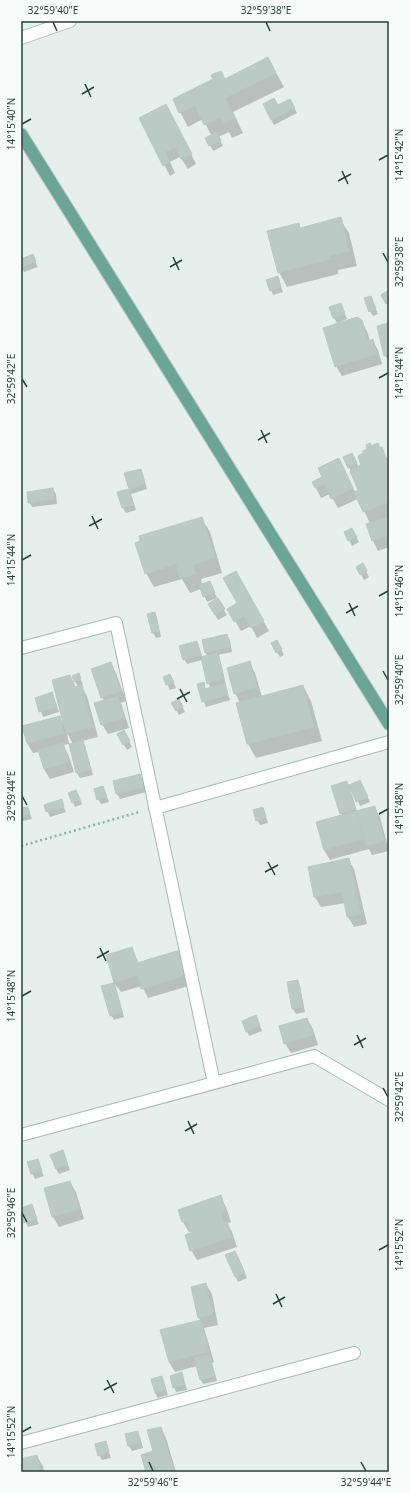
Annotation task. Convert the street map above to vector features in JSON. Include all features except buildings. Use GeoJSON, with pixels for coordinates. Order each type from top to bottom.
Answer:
{"type":"FeatureCollection","features":[{"type":"Feature","properties":{"kind":"main road"},"geometry":{"type":"LineString","coordinates":[[21,134],[389,724]]}},
{"type":"Feature","properties":{"kind":"street"},"geometry":{"type":"LineString","coordinates":[[21,38],[70,21]]}},
{"type":"Feature","properties":{"kind":"street"},"geometry":{"type":"LineString","coordinates":[[21,648],[116,623],[214,1083]]}},
{"type":"Feature","properties":{"kind":"street"},"geometry":{"type":"LineString","coordinates":[[155,808],[389,742]]}},
{"type":"Feature","properties":{"kind":"street"},"geometry":{"type":"LineString","coordinates":[[21,1135],[314,1056],[389,1100]]}},
{"type":"Feature","properties":{"kind":"street"},"geometry":{"type":"LineString","coordinates":[[21,1443],[354,1353]]}},
{"type":"Feature","properties":{"kind":"path"},"geometry":{"type":"LineString","coordinates":[[21,846],[155,808]]}}]}
